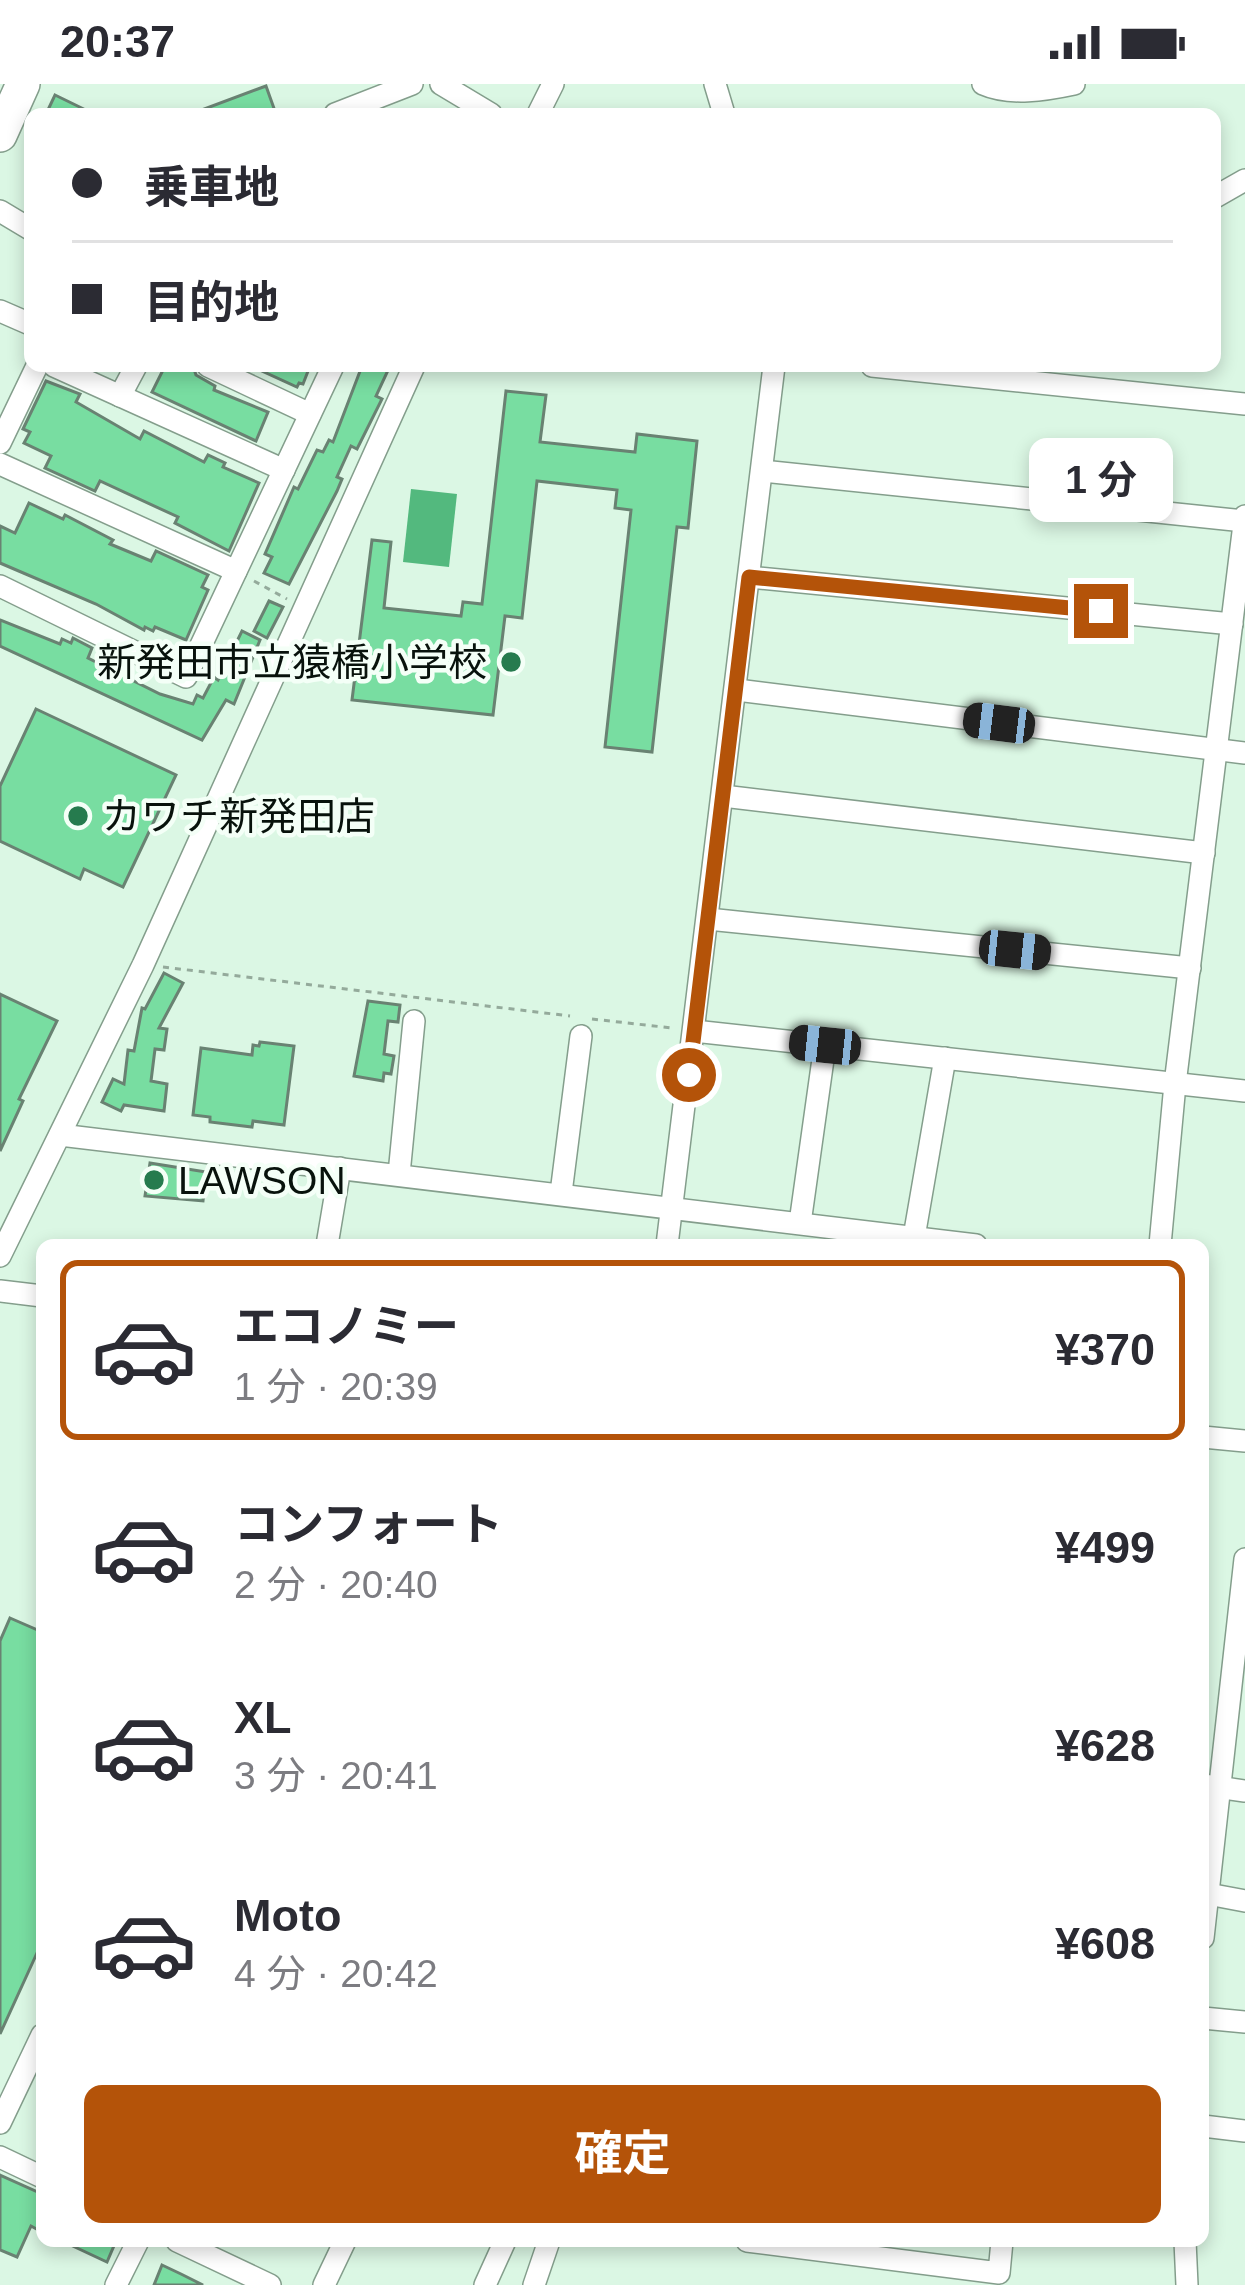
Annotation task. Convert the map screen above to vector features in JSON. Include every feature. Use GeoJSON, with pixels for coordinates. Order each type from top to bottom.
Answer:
{"type":"FeatureCollection","features":[{"type":"Feature","properties":{"kind":"highway"},"geometry":{"type":"LineString","coordinates":[[0,135],[23,84]]}},
{"type":"Feature","properties":{"kind":"street"},"geometry":{"type":"LineString","coordinates":[[441,84],[481,108]]}},
{"type":"Feature","properties":{"kind":"street"},"geometry":{"type":"LineString","coordinates":[[990,86],[1041,91],[1074,84]]}},
{"type":"Feature","properties":{"kind":"street"},"geometry":{"type":"LineString","coordinates":[[356,108],[399,96]]}},
{"type":"Feature","properties":{"kind":"street"},"geometry":{"type":"LineString","coordinates":[[0,443],[34,372]]}},
{"type":"Feature","properties":{"kind":"street"},"geometry":{"type":"LineString","coordinates":[[67,372],[284,470]]}},
{"type":"Feature","properties":{"kind":"street"},"geometry":{"type":"LineString","coordinates":[[120,396],[133,372]]}},
{"type":"Feature","properties":{"kind":"street"},"geometry":{"type":"LineString","coordinates":[[221,372],[310,414]]}},
{"type":"Feature","properties":{"kind":"street"},"geometry":{"type":"LineString","coordinates":[[0,586],[186,677],[330,372]]}},
{"type":"Feature","properties":{"kind":"street"},"geometry":{"type":"LineString","coordinates":[[0,1256],[143,965],[411,372]]}},
{"type":"Feature","properties":{"kind":"street"},"geometry":{"type":"LineString","coordinates":[[669,1239],[773,372]]}},
{"type":"Feature","properties":{"kind":"street"},"geometry":{"type":"LineString","coordinates":[[1024,372],[1245,404]]}},
{"type":"Feature","properties":{"kind":"street"},"geometry":{"type":"LineString","coordinates":[[0,464],[236,571]]}},
{"type":"Feature","properties":{"kind":"street"},"geometry":{"type":"LineString","coordinates":[[762,471],[1245,518],[1175,1084],[1161,1239]]}},
{"type":"Feature","properties":{"kind":"street"},"geometry":{"type":"LineString","coordinates":[[749,577],[1232,624]]}},
{"type":"Feature","properties":{"kind":"street"},"geometry":{"type":"LineString","coordinates":[[737,690],[1245,753]]}},
{"type":"Feature","properties":{"kind":"street"},"geometry":{"type":"LineString","coordinates":[[723,796],[1204,853]]}},
{"type":"Feature","properties":{"kind":"street"},"geometry":{"type":"LineString","coordinates":[[708,919],[1190,968]]}},
{"type":"Feature","properties":{"kind":"street"},"geometry":{"type":"LineString","coordinates":[[399,1174],[414,1021]]}},
{"type":"Feature","properties":{"kind":"street"},"geometry":{"type":"LineString","coordinates":[[694,1031],[1245,1091]]}},
{"type":"Feature","properties":{"kind":"street"},"geometry":{"type":"LineString","coordinates":[[561,1193],[581,1036]]}},
{"type":"Feature","properties":{"kind":"street"},"geometry":{"type":"LineString","coordinates":[[800,1222],[825,1045]]}},
{"type":"Feature","properties":{"kind":"street"},"geometry":{"type":"LineString","coordinates":[[914,1237],[945,1058]]}},
{"type":"Feature","properties":{"kind":"street"},"geometry":{"type":"LineString","coordinates":[[60,1135],[930,1239]]}},
{"type":"Feature","properties":{"kind":"street"},"geometry":{"type":"LineString","coordinates":[[328,1239],[340,1168]]}},
{"type":"Feature","properties":{"kind":"street"},"geometry":{"type":"LineString","coordinates":[[0,1291],[36,1295]]}},
{"type":"Feature","properties":{"kind":"street"},"geometry":{"type":"LineString","coordinates":[[1209,1438],[1245,1442]]}},
{"type":"Feature","properties":{"kind":"street"},"geometry":{"type":"LineString","coordinates":[[1209,1867],[1212,1786],[1245,1559]]}},
{"type":"Feature","properties":{"kind":"street"},"geometry":{"type":"LineString","coordinates":[[1212,1786],[1245,1791]]}},
{"type":"Feature","properties":{"kind":"street"},"geometry":{"type":"LineString","coordinates":[[1209,1894],[1245,1901]]}},
{"type":"Feature","properties":{"kind":"street"},"geometry":{"type":"LineString","coordinates":[[1209,2019],[1245,2022]]}},
{"type":"Feature","properties":{"kind":"street"},"geometry":{"type":"LineString","coordinates":[[0,2123],[36,2048]]}},
{"type":"Feature","properties":{"kind":"street"},"geometry":{"type":"LineString","coordinates":[[1209,2127],[1245,2131]]}},
{"type":"Feature","properties":{"kind":"street"},"geometry":{"type":"LineString","coordinates":[[0,2158],[36,2174]]}},
{"type":"Feature","properties":{"kind":"street"},"geometry":{"type":"LineString","coordinates":[[116,2285],[135,2247]]}},
{"type":"Feature","properties":{"kind":"street"},"geometry":{"type":"LineString","coordinates":[[190,2247],[270,2285]]}},
{"type":"Feature","properties":{"kind":"street"},"geometry":{"type":"LineString","coordinates":[[324,2285],[342,2247]]}},
{"type":"Feature","properties":{"kind":"street"},"geometry":{"type":"LineString","coordinates":[[484,2285],[502,2247]]}},
{"type":"Feature","properties":{"kind":"street"},"geometry":{"type":"LineString","coordinates":[[534,2285],[548,2247]]}},
{"type":"Feature","properties":{"kind":"street"},"geometry":{"type":"LineString","coordinates":[[794,2247],[999,2273],[1001,2247]]}},
{"type":"Feature","properties":{"kind":"street"},"geometry":{"type":"LineString","coordinates":[[1185,2247],[1187,2285]]}},
{"type":"Feature","properties":{"kind":"path"},"geometry":{"type":"LineString","coordinates":[[236,571],[305,608]]}},
{"type":"Feature","properties":{"kind":"path"},"geometry":{"type":"LineString","coordinates":[[143,965],[694,1031]]}},
{"type":"Feature","properties":{"kind":"shaded area"},"geometry":{"type":"Polygon","coordinates":[[[411,489],[457,494],[449,567],[403,562],[411,489]]]}},
{"type":"Feature","properties":{"kind":"building"},"geometry":{"type":"Polygon","coordinates":[[[266,86],[274,108],[207,108],[266,86]]]}},
{"type":"Feature","properties":{"kind":"building"},"geometry":{"type":"Polygon","coordinates":[[[55,95],[82,108],[49,108],[55,95]]]}},
{"type":"Feature","properties":{"kind":"building"},"geometry":{"type":"Polygon","coordinates":[[[162,372],[195,372],[214,390],[268,412],[256,441],[152,392],[162,372]]]}},
{"type":"Feature","properties":{"kind":"building"},"geometry":{"type":"Polygon","coordinates":[[[264,372],[308,372],[297,387],[264,372]]]}},
{"type":"Feature","properties":{"kind":"building"},"geometry":{"type":"Polygon","coordinates":[[[360,372],[387,372],[376,396],[382,399],[357,449],[351,446],[337,477],[342,479],[337,491],[289,584],[264,573],[272,557],[265,554],[294,487],[298,489],[317,450],[323,452],[329,440],[333,442],[360,372]]]}},
{"type":"Feature","properties":{"kind":"building"},"geometry":{"type":"Polygon","coordinates":[[[46,381],[80,394],[76,402],[140,439],[144,431],[204,462],[208,455],[259,483],[229,551],[175,523],[178,517],[100,481],[95,491],[45,468],[51,456],[24,443],[30,432],[23,429],[46,381]]]}},
{"type":"Feature","properties":{"kind":"building"},"geometry":{"type":"Polygon","coordinates":[[[506,391],[546,395],[540,442],[635,452],[637,434],[697,441],[688,528],[677,527],[652,752],[605,747],[631,510],[615,508],[617,490],[537,481],[522,618],[505,616],[493,715],[352,700],[372,540],[391,542],[384,608],[461,616],[463,602],[482,604],[506,391]]]}},
{"type":"Feature","properties":{"kind":"building"},"geometry":{"type":"Polygon","coordinates":[[[29,503],[63,519],[65,515],[113,540],[110,544],[151,561],[156,551],[208,575],[202,587],[208,590],[186,640],[155,627],[144,630],[0,563],[0,526],[15,533],[29,503]]]}},
{"type":"Feature","properties":{"kind":"building"},"geometry":{"type":"Polygon","coordinates":[[[269,601],[283,607],[267,638],[254,631],[269,601]]]}},
{"type":"Feature","properties":{"kind":"building"},"geometry":{"type":"Polygon","coordinates":[[[0,620],[60,644],[62,639],[71,643],[73,638],[92,648],[88,658],[160,694],[193,704],[197,695],[203,698],[214,677],[218,680],[242,631],[260,640],[234,704],[226,700],[202,740],[0,646],[0,620]]]}},
{"type":"Feature","properties":{"kind":"building","name":"カワチ新発田店"},"geometry":{"type":"Polygon","coordinates":[[[36,709],[176,775],[123,887],[84,869],[80,879],[0,841],[0,786],[36,709]]]}},
{"type":"Feature","properties":{"kind":"building"},"geometry":{"type":"Polygon","coordinates":[[[164,973],[183,983],[159,1028],[167,1029],[164,1050],[155,1049],[151,1081],[167,1084],[164,1111],[124,1105],[121,1111],[102,1102],[113,1079],[124,1084],[128,1050],[134,1051],[142,1008],[164,973]]]}},
{"type":"Feature","properties":{"kind":"building"},"geometry":{"type":"Polygon","coordinates":[[[0,994],[57,1021],[0,1151],[0,994]]]}},
{"type":"Feature","properties":{"kind":"building"},"geometry":{"type":"Polygon","coordinates":[[[368,1001],[400,1005],[398,1022],[388,1021],[384,1054],[394,1056],[391,1074],[384,1073],[383,1081],[354,1076],[368,1001]]]}},
{"type":"Feature","properties":{"kind":"building"},"geometry":{"type":"Polygon","coordinates":[[[253,1045],[294,1046],[284,1125],[253,1121],[252,1127],[193,1115],[201,1048],[252,1055],[253,1045]]]}},
{"type":"Feature","properties":{"kind":"building"},"geometry":{"type":"Polygon","coordinates":[[[150,1163],[206,1172],[203,1201],[145,1196],[150,1163]]]}},
{"type":"Feature","properties":{"kind":"building"},"geometry":{"type":"Polygon","coordinates":[[[10,1618],[36,1629],[36,1955],[0,2034],[0,1641],[10,1618]]]}},
{"type":"Feature","properties":{"kind":"building"},"geometry":{"type":"Polygon","coordinates":[[[0,2175],[36,2191],[36,2229],[31,2226],[17,2257],[0,2250],[0,2175]]]}},
{"type":"Feature","properties":{"kind":"building"},"geometry":{"type":"Polygon","coordinates":[[[75,2247],[113,2247],[107,2262],[75,2247]]]}},
{"type":"Feature","properties":{"kind":"building"},"geometry":{"type":"Polygon","coordinates":[[[162,2265],[181,2274],[203,2285],[154,2285],[162,2265]]]}},
{"type":"Feature","properties":{"kind":"place","name":"新発田市立猿橋小学校"},"geometry":{"type":"Point","coordinates":[511,662]}},
{"type":"Feature","properties":{"kind":"place","name":"カワチ新発田店"},"geometry":{"type":"Point","coordinates":[78,816]}},
{"type":"Feature","properties":{"kind":"place","name":"LAWSON"},"geometry":{"type":"Point","coordinates":[154,1180]}},
{"type":"Feature","properties":{"kind":"route"},"geometry":{"type":"LineString","coordinates":[[689,1075],[749,577],[1101,611]]}}]}
